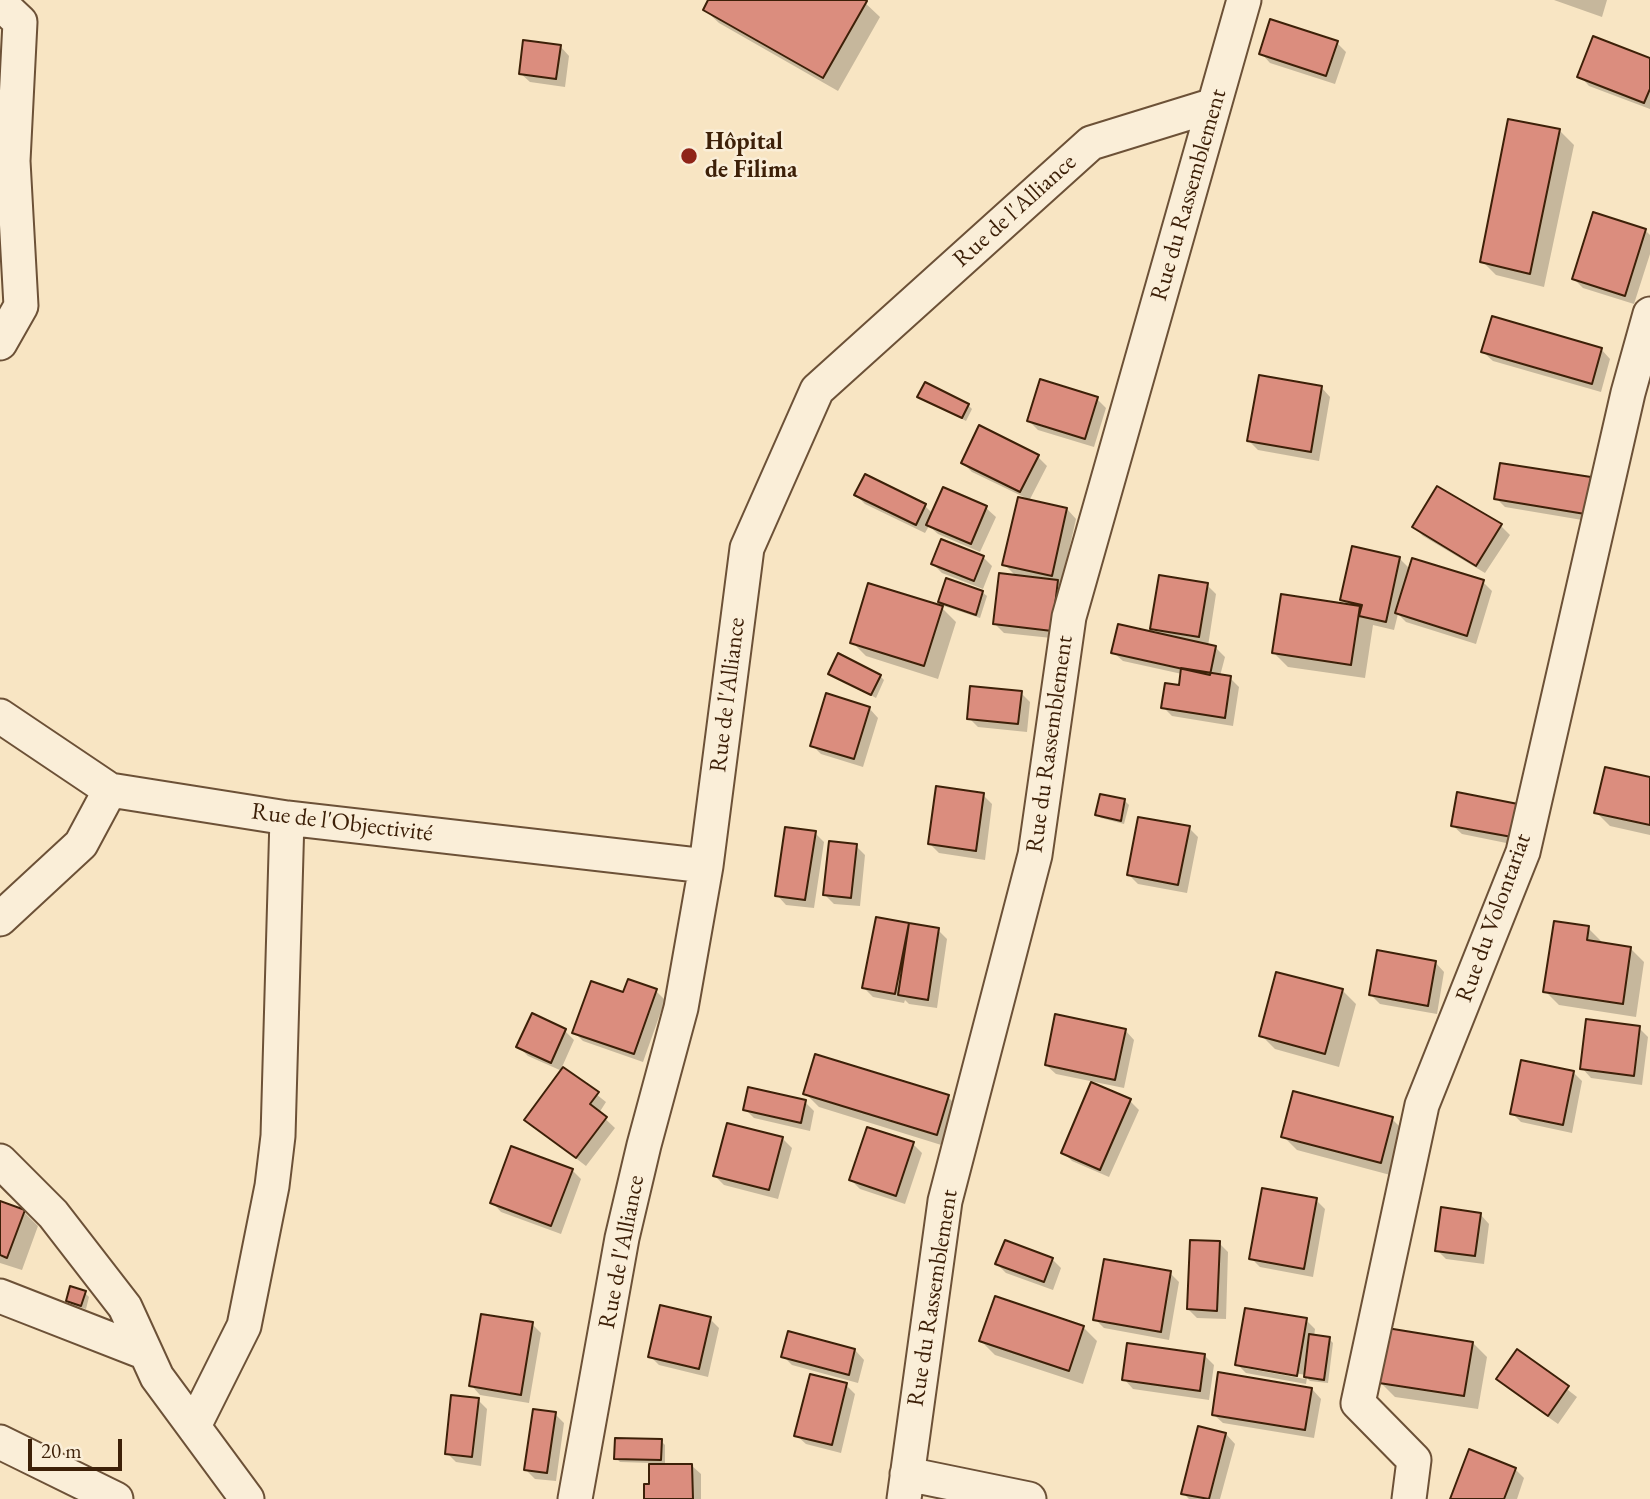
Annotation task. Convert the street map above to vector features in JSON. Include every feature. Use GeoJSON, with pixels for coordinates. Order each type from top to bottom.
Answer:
{"type":"FeatureCollection","features":[{"type":"Feature","properties":{"kind":"street","name":"Rue du Rassemblement"},"geometry":{"type":"LineString","coordinates":[[906,1487],[945,1201],[1035,855],[1069,617],[1244,0]]}},
{"type":"Feature","properties":{"kind":"street"},"geometry":{"type":"LineString","coordinates":[[0,3],[20,22],[13,161],[21,306],[0,343]]}},
{"type":"Feature","properties":{"kind":"street","name":"Rue de l'Alliance"},"geometry":{"type":"LineString","coordinates":[[575,1499],[622,1238],[681,1008],[706,866],[747,548],[817,390],[1091,143],[1214,105]]}},
{"type":"Feature","properties":{"kind":"street","name":"Rue du Volontariat"},"geometry":{"type":"LineString","coordinates":[[1409,1499],[1414,1461],[1358,1403],[1422,1105],[1523,852],[1639,396],[1650,314]]}},
{"type":"Feature","properties":{"kind":"street","name":"Rue de l'Objectivité"},"geometry":{"type":"LineString","coordinates":[[0,716],[110,790],[287,818],[706,866]]}},
{"type":"Feature","properties":{"kind":"street"},"geometry":{"type":"LineString","coordinates":[[0,919],[81,844],[110,790]]}},
{"type":"Feature","properties":{"kind":"street"},"geometry":{"type":"LineString","coordinates":[[194,1426],[244,1326],[272,1186],[278,1136],[287,818]]}},
{"type":"Feature","properties":{"kind":"street"},"geometry":{"type":"LineString","coordinates":[[0,1161],[53,1214],[125,1307],[157,1377],[247,1499]]}},
{"type":"Feature","properties":{"kind":"street"},"geometry":{"type":"LineString","coordinates":[[0,1296],[146,1353]]}},
{"type":"Feature","properties":{"kind":"street"},"geometry":{"type":"LineString","coordinates":[[0,1442],[116,1499]]}},
{"type":"Feature","properties":{"kind":"street"},"geometry":{"type":"LineString","coordinates":[[906,1487],[1029,1499]]}},
{"type":"Feature","properties":{"kind":"building"},"geometry":{"type":"Polygon","coordinates":[[[708,0],[867,1],[823,78],[703,10],[708,0]]]}},
{"type":"Feature","properties":{"kind":"building"},"geometry":{"type":"Polygon","coordinates":[[[1270,19],[1338,41],[1326,76],[1259,54],[1270,19]]]}},
{"type":"Feature","properties":{"kind":"building"},"geometry":{"type":"Polygon","coordinates":[[[1593,36],[1650,58],[1650,89],[1644,103],[1577,77],[1593,36]]]}},
{"type":"Feature","properties":{"kind":"building"},"geometry":{"type":"Polygon","coordinates":[[[523,40],[561,45],[556,79],[519,74],[523,40]]]}},
{"type":"Feature","properties":{"kind":"building"},"geometry":{"type":"Polygon","coordinates":[[[1508,119],[1560,129],[1530,274],[1480,262],[1508,119]]]}},
{"type":"Feature","properties":{"kind":"building"},"geometry":{"type":"Polygon","coordinates":[[[1593,212],[1646,229],[1625,296],[1572,279],[1593,212]]]}},
{"type":"Feature","properties":{"kind":"building"},"geometry":{"type":"Polygon","coordinates":[[[1492,316],[1602,348],[1592,384],[1481,352],[1492,316]]]}},
{"type":"Feature","properties":{"kind":"building"},"geometry":{"type":"Polygon","coordinates":[[[1259,375],[1322,386],[1311,452],[1247,441],[1259,375]]]}},
{"type":"Feature","properties":{"kind":"building"},"geometry":{"type":"Polygon","coordinates":[[[1040,379],[1098,397],[1085,439],[1027,421],[1040,379]]]}},
{"type":"Feature","properties":{"kind":"building"},"geometry":{"type":"Polygon","coordinates":[[[925,382],[969,404],[962,418],[917,397],[925,382]]]}},
{"type":"Feature","properties":{"kind":"building"},"geometry":{"type":"Polygon","coordinates":[[[979,425],[1039,455],[1020,492],[961,463],[979,425]]]}},
{"type":"Feature","properties":{"kind":"building"},"geometry":{"type":"Polygon","coordinates":[[[1500,463],[1591,477],[1585,514],[1494,499],[1500,463]]]}},
{"type":"Feature","properties":{"kind":"building"},"geometry":{"type":"Polygon","coordinates":[[[865,474],[926,504],[916,525],[854,495],[865,474]]]}},
{"type":"Feature","properties":{"kind":"building"},"geometry":{"type":"Polygon","coordinates":[[[1437,486],[1502,524],[1476,566],[1412,527],[1437,486]]]}},
{"type":"Feature","properties":{"kind":"building"},"geometry":{"type":"Polygon","coordinates":[[[943,487],[987,506],[971,544],[926,525],[943,487]]]}},
{"type":"Feature","properties":{"kind":"building"},"geometry":{"type":"Polygon","coordinates":[[[1018,497],[1067,508],[1052,576],[1002,565],[1018,497]]]}},
{"type":"Feature","properties":{"kind":"building"},"geometry":{"type":"Polygon","coordinates":[[[941,539],[984,556],[974,581],[931,564],[941,539]]]}},
{"type":"Feature","properties":{"kind":"building"},"geometry":{"type":"Polygon","coordinates":[[[1352,546],[1400,557],[1386,622],[1359,616],[1362,605],[1340,600],[1352,546]]]}},
{"type":"Feature","properties":{"kind":"building"},"geometry":{"type":"Polygon","coordinates":[[[1412,558],[1484,580],[1467,636],[1395,613],[1412,558]]]}},
{"type":"Feature","properties":{"kind":"building"},"geometry":{"type":"Polygon","coordinates":[[[999,573],[1058,580],[1052,631],[993,624],[999,573]]]}},
{"type":"Feature","properties":{"kind":"building"},"geometry":{"type":"Polygon","coordinates":[[[1159,575],[1208,583],[1199,637],[1150,629],[1159,575]]]}},
{"type":"Feature","properties":{"kind":"building"},"geometry":{"type":"Polygon","coordinates":[[[946,578],[983,591],[976,615],[938,602],[946,578]]]}},
{"type":"Feature","properties":{"kind":"building"},"geometry":{"type":"Polygon","coordinates":[[[868,583],[943,606],[924,666],[850,643],[868,583]]]}},
{"type":"Feature","properties":{"kind":"building"},"geometry":{"type":"Polygon","coordinates":[[[1281,594],[1360,606],[1351,665],[1272,653],[1281,594]]]}},
{"type":"Feature","properties":{"kind":"building"},"geometry":{"type":"Polygon","coordinates":[[[1118,624],[1216,646],[1210,675],[1111,653],[1118,624]]]}},
{"type":"Feature","properties":{"kind":"building"},"geometry":{"type":"Polygon","coordinates":[[[838,653],[881,675],[871,695],[828,674],[838,653]]]}},
{"type":"Feature","properties":{"kind":"building"},"geometry":{"type":"Polygon","coordinates":[[[1181,668],[1231,676],[1225,718],[1161,708],[1165,683],[1179,685],[1181,668]]]}},
{"type":"Feature","properties":{"kind":"building"},"geometry":{"type":"Polygon","coordinates":[[[970,686],[1022,691],[1018,724],[967,719],[970,686]]]}},
{"type":"Feature","properties":{"kind":"building"},"geometry":{"type":"Polygon","coordinates":[[[826,693],[870,707],[854,759],[810,746],[826,693]]]}},
{"type":"Feature","properties":{"kind":"building"},"geometry":{"type":"Polygon","coordinates":[[[1605,767],[1650,777],[1650,825],[1594,813],[1605,767]]]}},
{"type":"Feature","properties":{"kind":"building"},"geometry":{"type":"Polygon","coordinates":[[[936,786],[984,793],[976,851],[928,844],[936,786]]]}},
{"type":"Feature","properties":{"kind":"building"},"geometry":{"type":"Polygon","coordinates":[[[1457,792],[1518,804],[1512,837],[1451,826],[1457,792]]]}},
{"type":"Feature","properties":{"kind":"building"},"geometry":{"type":"Polygon","coordinates":[[[1100,794],[1125,799],[1121,821],[1095,815],[1100,794]]]}},
{"type":"Feature","properties":{"kind":"building"},"geometry":{"type":"Polygon","coordinates":[[[1138,817],[1190,826],[1178,885],[1127,875],[1138,817]]]}},
{"type":"Feature","properties":{"kind":"building"},"geometry":{"type":"Polygon","coordinates":[[[785,827],[816,831],[805,900],[775,896],[785,827]]]}},
{"type":"Feature","properties":{"kind":"building"},"geometry":{"type":"Polygon","coordinates":[[[829,841],[857,844],[851,898],[823,895],[829,841]]]}},
{"type":"Feature","properties":{"kind":"building"},"geometry":{"type":"Polygon","coordinates":[[[876,917],[909,923],[895,994],[862,988],[876,917]]]}},
{"type":"Feature","properties":{"kind":"building"},"geometry":{"type":"Polygon","coordinates":[[[1554,921],[1589,926],[1587,940],[1631,947],[1623,1004],[1543,992],[1554,921]]]}},
{"type":"Feature","properties":{"kind":"building"},"geometry":{"type":"Polygon","coordinates":[[[909,923],[939,928],[928,1000],[898,995],[909,923]]]}},
{"type":"Feature","properties":{"kind":"building"},"geometry":{"type":"Polygon","coordinates":[[[1377,950],[1436,961],[1428,1006],[1369,995],[1377,950]]]}},
{"type":"Feature","properties":{"kind":"building"},"geometry":{"type":"Polygon","coordinates":[[[1276,972],[1343,989],[1325,1054],[1259,1036],[1276,972]]]}},
{"type":"Feature","properties":{"kind":"building"},"geometry":{"type":"Polygon","coordinates":[[[628,979],[657,989],[634,1054],[572,1033],[591,981],[623,992],[628,979]]]}},
{"type":"Feature","properties":{"kind":"building"},"geometry":{"type":"Polygon","coordinates":[[[532,1013],[566,1029],[551,1063],[516,1047],[532,1013]]]}},
{"type":"Feature","properties":{"kind":"building"},"geometry":{"type":"Polygon","coordinates":[[[1055,1014],[1126,1029],[1115,1080],[1045,1065],[1055,1014]]]}},
{"type":"Feature","properties":{"kind":"building"},"geometry":{"type":"Polygon","coordinates":[[[1586,1019],[1640,1026],[1634,1076],[1580,1069],[1586,1019]]]}},
{"type":"Feature","properties":{"kind":"building"},"geometry":{"type":"Polygon","coordinates":[[[815,1054],[949,1095],[937,1135],[803,1094],[815,1054]]]}},
{"type":"Feature","properties":{"kind":"building"},"geometry":{"type":"Polygon","coordinates":[[[1521,1060],[1574,1071],[1563,1125],[1510,1114],[1521,1060]]]}},
{"type":"Feature","properties":{"kind":"building"},"geometry":{"type":"Polygon","coordinates":[[[563,1067],[599,1092],[590,1104],[607,1117],[576,1158],[524,1120],[563,1067]]]}},
{"type":"Feature","properties":{"kind":"building"},"geometry":{"type":"Polygon","coordinates":[[[1091,1082],[1131,1099],[1100,1170],[1061,1153],[1091,1082]]]}},
{"type":"Feature","properties":{"kind":"building"},"geometry":{"type":"Polygon","coordinates":[[[748,1087],[806,1100],[801,1123],[743,1110],[748,1087]]]}},
{"type":"Feature","properties":{"kind":"building"},"geometry":{"type":"Polygon","coordinates":[[[1293,1091],[1393,1117],[1381,1163],[1281,1137],[1293,1091]]]}},
{"type":"Feature","properties":{"kind":"building"},"geometry":{"type":"Polygon","coordinates":[[[727,1123],[783,1137],[769,1190],[713,1176],[727,1123]]]}},
{"type":"Feature","properties":{"kind":"building"},"geometry":{"type":"Polygon","coordinates":[[[867,1127],[914,1142],[896,1196],[849,1180],[867,1127]]]}},
{"type":"Feature","properties":{"kind":"building"},"geometry":{"type":"Polygon","coordinates":[[[511,1146],[573,1169],[551,1226],[490,1203],[511,1146]]]}},
{"type":"Feature","properties":{"kind":"building"},"geometry":{"type":"Polygon","coordinates":[[[1262,1188],[1317,1198],[1304,1269],[1249,1259],[1262,1188]]]}},
{"type":"Feature","properties":{"kind":"building"},"geometry":{"type":"Polygon","coordinates":[[[0,1201],[25,1210],[7,1258],[0,1255],[0,1201]]]}},
{"type":"Feature","properties":{"kind":"building"},"geometry":{"type":"Polygon","coordinates":[[[1441,1207],[1481,1213],[1475,1256],[1435,1251],[1441,1207]]]}},
{"type":"Feature","properties":{"kind":"building"},"geometry":{"type":"Polygon","coordinates":[[[1005,1240],[1053,1258],[1044,1282],[995,1264],[1005,1240]]]}},
{"type":"Feature","properties":{"kind":"building"},"geometry":{"type":"Polygon","coordinates":[[[1190,1240],[1220,1241],[1217,1311],[1187,1309],[1190,1240]]]}},
{"type":"Feature","properties":{"kind":"building"},"geometry":{"type":"Polygon","coordinates":[[[1104,1259],[1171,1271],[1161,1332],[1093,1320],[1104,1259]]]}},
{"type":"Feature","properties":{"kind":"building"},"geometry":{"type":"Polygon","coordinates":[[[70,1286],[86,1291],[81,1306],[66,1301],[70,1286]]]}},
{"type":"Feature","properties":{"kind":"building"},"geometry":{"type":"Polygon","coordinates":[[[995,1296],[1084,1326],[1069,1371],[979,1341],[995,1296]]]}},
{"type":"Feature","properties":{"kind":"building"},"geometry":{"type":"Polygon","coordinates":[[[660,1305],[711,1317],[699,1369],[648,1357],[660,1305]]]}},
{"type":"Feature","properties":{"kind":"building"},"geometry":{"type":"Polygon","coordinates":[[[1245,1308],[1307,1318],[1297,1376],[1235,1365],[1245,1308]]]}},
{"type":"Feature","properties":{"kind":"building"},"geometry":{"type":"Polygon","coordinates":[[[481,1314],[533,1322],[521,1395],[469,1386],[481,1314]]]}},
{"type":"Feature","properties":{"kind":"building"},"geometry":{"type":"Polygon","coordinates":[[[1387,1328],[1473,1342],[1464,1396],[1379,1383],[1387,1328]]]}},
{"type":"Feature","properties":{"kind":"building"},"geometry":{"type":"Polygon","coordinates":[[[788,1331],[855,1349],[849,1375],[781,1357],[788,1331]]]}},
{"type":"Feature","properties":{"kind":"building"},"geometry":{"type":"Polygon","coordinates":[[[1309,1334],[1330,1337],[1324,1380],[1304,1377],[1309,1334]]]}},
{"type":"Feature","properties":{"kind":"building"},"geometry":{"type":"Polygon","coordinates":[[[1127,1343],[1205,1354],[1200,1391],[1122,1380],[1127,1343]]]}},
{"type":"Feature","properties":{"kind":"building"},"geometry":{"type":"Polygon","coordinates":[[[1517,1349],[1569,1386],[1548,1416],[1496,1379],[1517,1349]]]}},
{"type":"Feature","properties":{"kind":"building"},"geometry":{"type":"Polygon","coordinates":[[[1218,1372],[1312,1388],[1305,1430],[1212,1415],[1218,1372]]]}},
{"type":"Feature","properties":{"kind":"building"},"geometry":{"type":"Polygon","coordinates":[[[810,1374],[847,1383],[832,1445],[794,1436],[810,1374]]]}},
{"type":"Feature","properties":{"kind":"building"},"geometry":{"type":"Polygon","coordinates":[[[451,1395],[479,1398],[472,1457],[445,1454],[451,1395]]]}},
{"type":"Feature","properties":{"kind":"building"},"geometry":{"type":"Polygon","coordinates":[[[533,1409],[556,1412],[547,1473],[524,1470],[533,1409]]]}},
{"type":"Feature","properties":{"kind":"building"},"geometry":{"type":"Polygon","coordinates":[[[1198,1426],[1226,1433],[1209,1499],[1181,1494],[1198,1426]]]}},
{"type":"Feature","properties":{"kind":"building"},"geometry":{"type":"Polygon","coordinates":[[[615,1438],[662,1439],[661,1460],[614,1459],[615,1438]]]}},
{"type":"Feature","properties":{"kind":"building"},"geometry":{"type":"Polygon","coordinates":[[[1469,1449],[1516,1468],[1504,1499],[1450,1499],[1469,1449]]]}},
{"type":"Feature","properties":{"kind":"building"},"geometry":{"type":"Polygon","coordinates":[[[649,1464],[692,1464],[693,1499],[644,1499],[644,1484],[649,1484],[649,1464]]]}},
{"type":"Feature","properties":{"kind":"place","name":"Hôpital de Filima"},"geometry":{"type":"Point","coordinates":[689,156]}}]}
